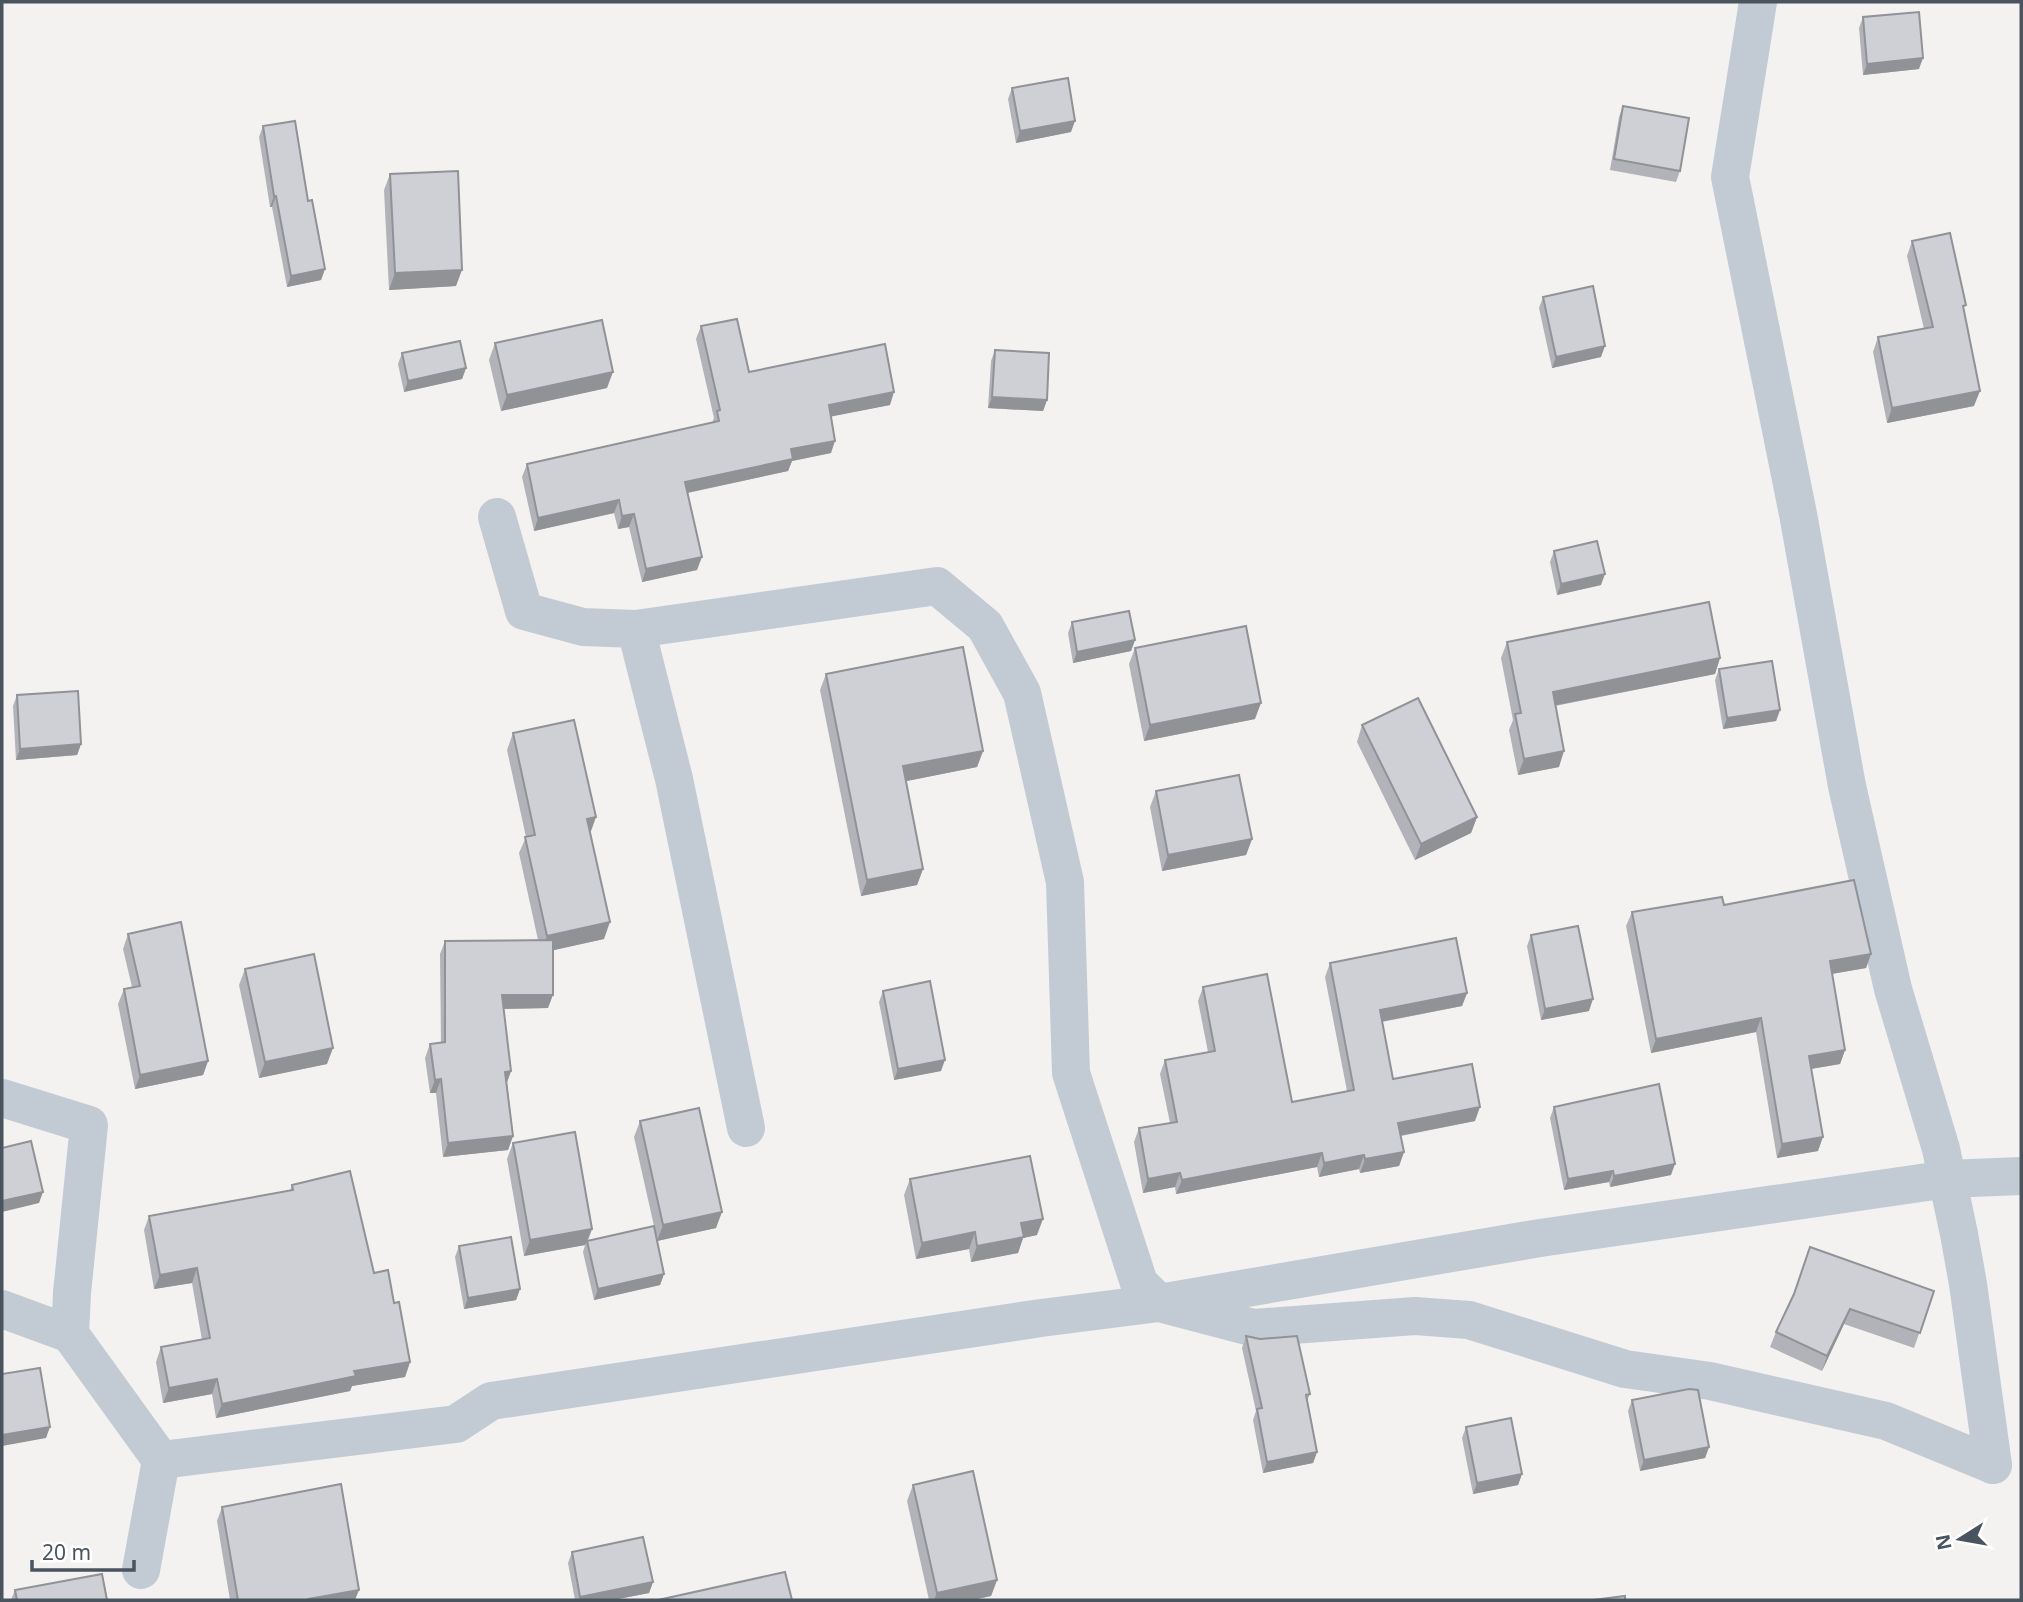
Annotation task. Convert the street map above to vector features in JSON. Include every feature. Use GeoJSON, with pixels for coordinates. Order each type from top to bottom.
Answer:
{"type":"FeatureCollection","features":[{"type":"Feature","properties":{"kind":"street"},"geometry":{"type":"LineString","coordinates":[[497,517],[524,611],[583,627],[636,629],[937,586],[985,626],[1022,693],[1065,882],[1071,1073],[1139,1283],[1159,1303],[1254,1328],[1415,1316],[1469,1320],[1625,1369],[1710,1381],[1886,1421],[1993,1465],[1968,1283],[1948,1179],[1893,989],[1847,786],[1798,514],[1730,177],[1758,2]]}},
{"type":"Feature","properties":{"kind":"street"},"geometry":{"type":"LineString","coordinates":[[636,629],[674,779],[746,1128]]}},
{"type":"Feature","properties":{"kind":"street"},"geometry":{"type":"LineString","coordinates":[[2,1098],[89,1125],[70,1334]]}},
{"type":"Feature","properties":{"kind":"street"},"geometry":{"type":"LineString","coordinates":[[161,1460],[456,1424],[491,1401],[1041,1318],[1159,1303],[1540,1238],[1948,1179],[2021,1176]]}},
{"type":"Feature","properties":{"kind":"street"},"geometry":{"type":"LineString","coordinates":[[2,1308],[70,1334],[161,1460],[141,1570]]}},
{"type":"Feature","properties":{"kind":"building"},"geometry":{"type":"Polygon","coordinates":[[[1919,12],[1923,58],[1867,64],[1863,17],[1919,12]]]}},
{"type":"Feature","properties":{"kind":"building"},"geometry":{"type":"Polygon","coordinates":[[[1068,78],[1075,121],[1020,131],[1012,88],[1068,78]]]}},
{"type":"Feature","properties":{"kind":"building"},"geometry":{"type":"Polygon","coordinates":[[[1623,106],[1689,118],[1680,171],[1614,159],[1623,106]]]}},
{"type":"Feature","properties":{"kind":"building"},"geometry":{"type":"Polygon","coordinates":[[[295,121],[308,201],[312,200],[325,269],[291,276],[263,126],[295,121]]]}},
{"type":"Feature","properties":{"kind":"building"},"geometry":{"type":"Polygon","coordinates":[[[458,171],[462,270],[395,273],[390,174],[458,171]]]}},
{"type":"Feature","properties":{"kind":"building"},"geometry":{"type":"Polygon","coordinates":[[[1950,233],[1966,305],[1963,306],[1980,391],[1892,408],[1878,337],[1933,327],[1912,241],[1950,233]]]}},
{"type":"Feature","properties":{"kind":"building"},"geometry":{"type":"Polygon","coordinates":[[[1593,286],[1605,346],[1556,357],[1543,297],[1593,286]]]}},
{"type":"Feature","properties":{"kind":"building"},"geometry":{"type":"Polygon","coordinates":[[[737,319],[749,372],[885,344],[894,392],[829,405],[835,441],[791,449],[793,459],[685,482],[702,557],[646,569],[634,514],[622,516],[619,500],[538,518],[527,464],[719,421],[717,411],[720,410],[701,326],[737,319]]]}},
{"type":"Feature","properties":{"kind":"building"},"geometry":{"type":"Polygon","coordinates":[[[602,320],[613,372],[507,395],[495,343],[602,320]]]}},
{"type":"Feature","properties":{"kind":"building"},"geometry":{"type":"Polygon","coordinates":[[[460,341],[466,368],[408,381],[402,353],[460,341]]]}},
{"type":"Feature","properties":{"kind":"building"},"geometry":{"type":"Polygon","coordinates":[[[995,350],[1049,353],[1047,400],[992,397],[995,350]]]}},
{"type":"Feature","properties":{"kind":"building"},"geometry":{"type":"Polygon","coordinates":[[[1597,541],[1605,574],[1561,584],[1554,551],[1597,541]]]}},
{"type":"Feature","properties":{"kind":"building"},"geometry":{"type":"Polygon","coordinates":[[[1709,602],[1720,658],[1553,692],[1564,751],[1524,759],[1515,714],[1521,713],[1507,642],[1709,602]]]}},
{"type":"Feature","properties":{"kind":"building"},"geometry":{"type":"Polygon","coordinates":[[[1129,611],[1135,640],[1077,652],[1072,622],[1129,611]]]}},
{"type":"Feature","properties":{"kind":"building"},"geometry":{"type":"Polygon","coordinates":[[[1246,626],[1261,703],[1150,725],[1135,648],[1246,626]]]}},
{"type":"Feature","properties":{"kind":"building"},"geometry":{"type":"Polygon","coordinates":[[[963,647],[983,751],[903,766],[923,869],[867,880],[826,674],[963,647]]]}},
{"type":"Feature","properties":{"kind":"building"},"geometry":{"type":"Polygon","coordinates":[[[1772,661],[1780,710],[1727,718],[1719,669],[1772,661]]]}},
{"type":"Feature","properties":{"kind":"building"},"geometry":{"type":"Polygon","coordinates":[[[78,691],[81,744],[20,749],[17,695],[78,691]]]}},
{"type":"Feature","properties":{"kind":"building"},"geometry":{"type":"Polygon","coordinates":[[[1418,698],[1477,817],[1421,844],[1362,725],[1418,698]]]}},
{"type":"Feature","properties":{"kind":"building"},"geometry":{"type":"Polygon","coordinates":[[[574,720],[596,817],[587,819],[610,922],[547,936],[525,837],[535,835],[513,733],[574,720]]]}},
{"type":"Feature","properties":{"kind":"building"},"geometry":{"type":"Polygon","coordinates":[[[1239,775],[1252,839],[1168,855],[1156,791],[1239,775]]]}},
{"type":"Feature","properties":{"kind":"building"},"geometry":{"type":"Polygon","coordinates":[[[1854,880],[1871,954],[1830,961],[1845,1050],[1809,1056],[1823,1137],[1782,1144],[1761,1018],[1656,1039],[1632,912],[1722,897],[1724,905],[1854,880]]]}},
{"type":"Feature","properties":{"kind":"building"},"geometry":{"type":"Polygon","coordinates":[[[181,922],[208,1061],[140,1075],[124,989],[140,986],[128,934],[181,922]]]}},
{"type":"Feature","properties":{"kind":"building"},"geometry":{"type":"Polygon","coordinates":[[[1578,926],[1593,999],[1545,1009],[1531,935],[1578,926]]]}},
{"type":"Feature","properties":{"kind":"building"},"geometry":{"type":"Polygon","coordinates":[[[1456,938],[1467,993],[1380,1010],[1393,1079],[1472,1064],[1480,1107],[1398,1123],[1404,1152],[1365,1159],[1364,1155],[1324,1163],[1322,1153],[1182,1180],[1180,1173],[1148,1179],[1139,1128],[1177,1122],[1165,1060],[1215,1051],[1203,987],[1267,974],[1292,1102],[1354,1090],[1330,963],[1456,938]]]}},
{"type":"Feature","properties":{"kind":"building"},"geometry":{"type":"Polygon","coordinates":[[[553,940],[553,995],[502,995],[511,1071],[505,1072],[513,1136],[448,1143],[441,1079],[435,1080],[430,1044],[445,1042],[445,941],[553,940]]]}},
{"type":"Feature","properties":{"kind":"building"},"geometry":{"type":"Polygon","coordinates":[[[314,954],[333,1048],[265,1062],[245,969],[314,954]]]}},
{"type":"Feature","properties":{"kind":"building"},"geometry":{"type":"Polygon","coordinates":[[[930,981],[945,1060],[898,1069],[883,991],[930,981]]]}},
{"type":"Feature","properties":{"kind":"building"},"geometry":{"type":"Polygon","coordinates":[[[1659,1084],[1675,1164],[1614,1176],[1613,1171],[1568,1179],[1554,1107],[1659,1084]]]}},
{"type":"Feature","properties":{"kind":"building"},"geometry":{"type":"Polygon","coordinates":[[[699,1108],[722,1212],[663,1225],[640,1121],[699,1108]]]}},
{"type":"Feature","properties":{"kind":"building"},"geometry":{"type":"Polygon","coordinates":[[[575,1132],[592,1229],[530,1240],[513,1143],[575,1132]]]}},
{"type":"Feature","properties":{"kind":"building"},"geometry":{"type":"Polygon","coordinates":[[[31,1141],[43,1192],[2,1201],[2,1148],[31,1141]]]}},
{"type":"Feature","properties":{"kind":"building"},"geometry":{"type":"Polygon","coordinates":[[[1030,1156],[1043,1219],[1021,1223],[1024,1237],[977,1246],[975,1232],[922,1243],[910,1179],[1030,1156]]]}},
{"type":"Feature","properties":{"kind":"building"},"geometry":{"type":"Polygon","coordinates":[[[350,1171],[374,1273],[388,1270],[394,1303],[399,1302],[410,1362],[354,1371],[356,1376],[222,1404],[217,1379],[169,1388],[161,1347],[210,1338],[197,1268],[160,1275],[149,1216],[293,1190],[292,1185],[350,1171]]]}},
{"type":"Feature","properties":{"kind":"building"},"geometry":{"type":"Polygon","coordinates":[[[654,1226],[664,1274],[598,1289],[587,1241],[654,1226]]]}},
{"type":"Feature","properties":{"kind":"building"},"geometry":{"type":"Polygon","coordinates":[[[511,1237],[520,1289],[468,1298],[459,1246],[511,1237]]]}},
{"type":"Feature","properties":{"kind":"building"},"geometry":{"type":"Polygon","coordinates":[[[1810,1247],[1934,1291],[1920,1333],[1850,1309],[1827,1356],[1776,1332],[1794,1294],[1810,1247]]]}},
{"type":"Feature","properties":{"kind":"building"},"geometry":{"type":"Polygon","coordinates":[[[1246,1336],[1260,1339],[1297,1336],[1310,1394],[1306,1395],[1317,1452],[1267,1462],[1257,1409],[1262,1408],[1246,1336]]]}},
{"type":"Feature","properties":{"kind":"building"},"geometry":{"type":"Polygon","coordinates":[[[40,1368],[50,1427],[2,1435],[2,1374],[40,1368]]]}},
{"type":"Feature","properties":{"kind":"building"},"geometry":{"type":"Polygon","coordinates":[[[1689,1389],[1698,1390],[1709,1447],[1644,1460],[1632,1400],[1689,1389]]]}},
{"type":"Feature","properties":{"kind":"building"},"geometry":{"type":"Polygon","coordinates":[[[1511,1418],[1522,1474],[1477,1483],[1466,1427],[1511,1418]]]}},
{"type":"Feature","properties":{"kind":"building"},"geometry":{"type":"Polygon","coordinates":[[[973,1471],[997,1580],[937,1593],[913,1485],[973,1471]]]}},
{"type":"Feature","properties":{"kind":"building"},"geometry":{"type":"Polygon","coordinates":[[[341,1484],[359,1590],[308,1600],[238,1600],[222,1507],[341,1484]]]}},
{"type":"Feature","properties":{"kind":"building"},"geometry":{"type":"Polygon","coordinates":[[[643,1537],[653,1582],[580,1597],[572,1552],[643,1537]]]}},
{"type":"Feature","properties":{"kind":"building"},"geometry":{"type":"Polygon","coordinates":[[[785,1572],[792,1600],[658,1600],[785,1572]]]}},
{"type":"Feature","properties":{"kind":"building"},"geometry":{"type":"Polygon","coordinates":[[[102,1574],[107,1600],[17,1600],[15,1590],[102,1574]]]}},
{"type":"Feature","properties":{"kind":"building"},"geometry":{"type":"Polygon","coordinates":[[[1625,1596],[1625,1600],[1593,1600],[1625,1596]]]}}]}
